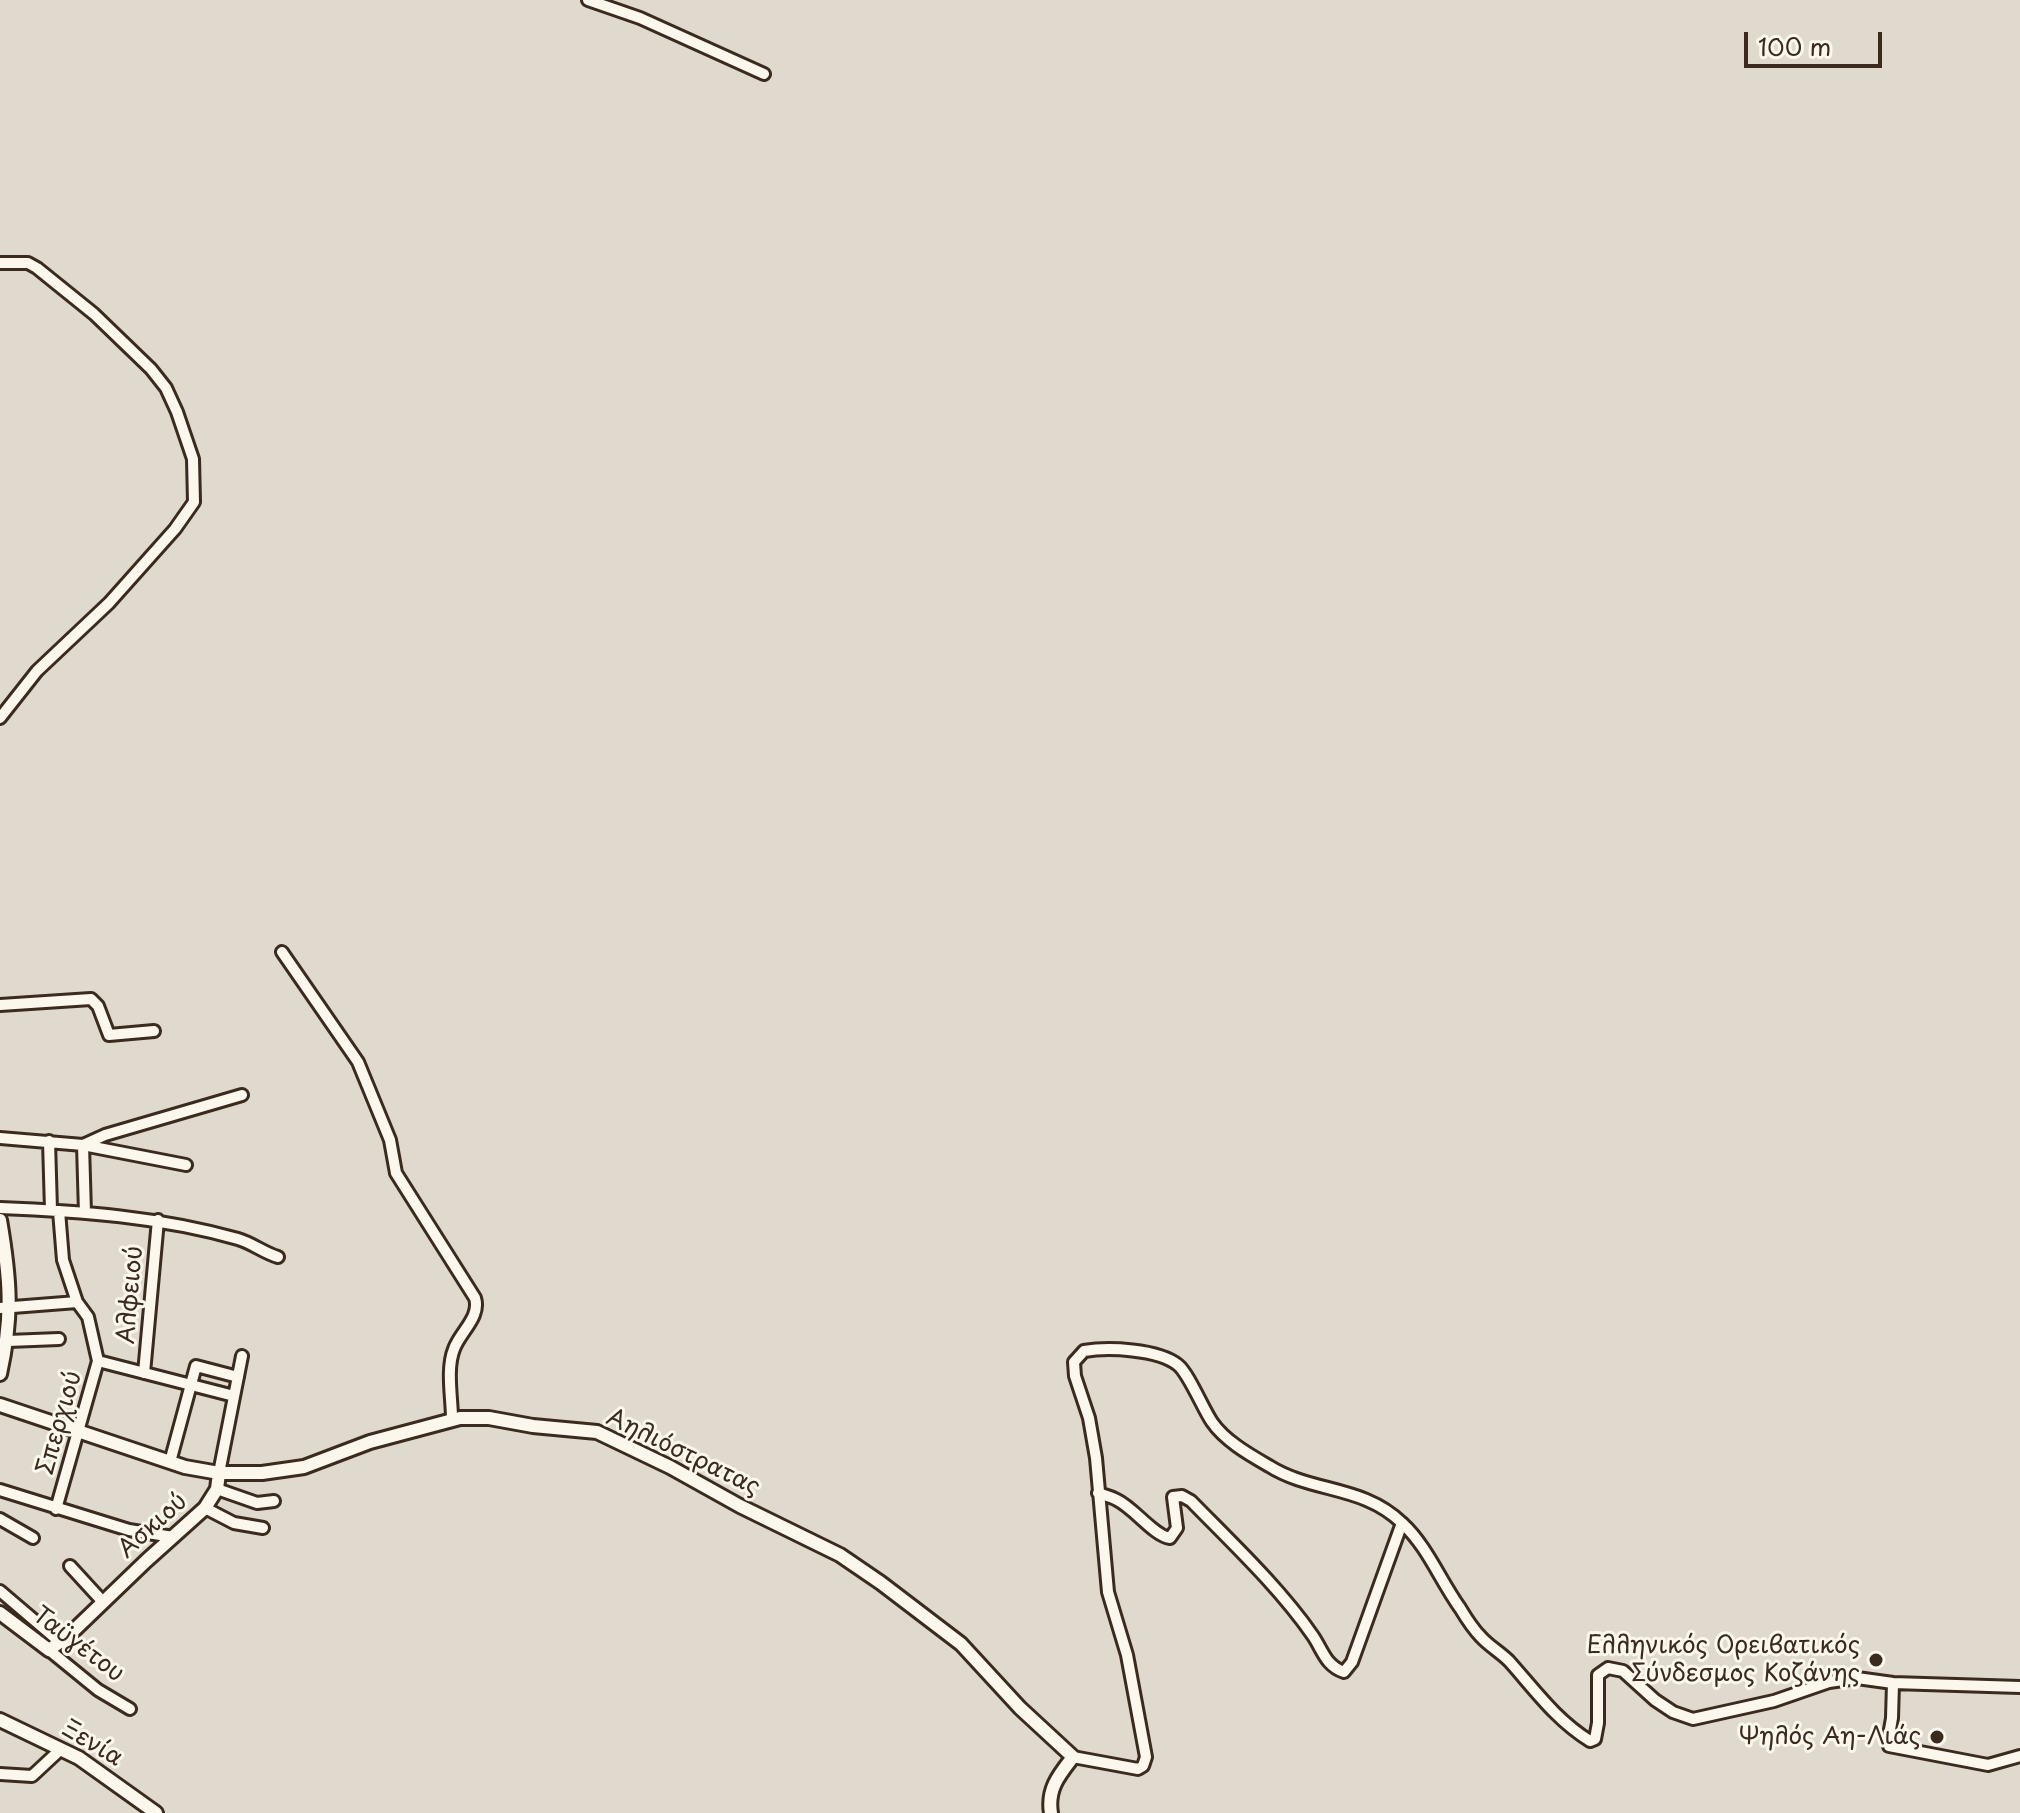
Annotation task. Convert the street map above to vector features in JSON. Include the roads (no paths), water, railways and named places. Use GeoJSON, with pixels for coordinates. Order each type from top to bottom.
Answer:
{"type":"FeatureCollection","features":[{"type":"Feature","properties":{"kind":"street"},"geometry":{"type":"LineString","coordinates":[[588,0],[640,18],[764,74]]}},
{"type":"Feature","properties":{"kind":"street"},"geometry":{"type":"LineString","coordinates":[[0,263],[28,263],[37,268],[94,314],[158,377],[177,412],[193,459],[195,486],[194,502],[175,529],[101,611],[37,671],[0,718]]}},
{"type":"Feature","properties":{"kind":"street"},"geometry":{"type":"LineString","coordinates":[[282,952],[358,1062],[390,1140],[396,1173],[477,1304],[475,1315],[452,1351],[452,1419]]}},
{"type":"Feature","properties":{"kind":"street"},"geometry":{"type":"LineString","coordinates":[[0,1005],[91,999],[98,1006],[109,1035],[154,1031]]}},
{"type":"Feature","properties":{"kind":"street"},"geometry":{"type":"LineString","coordinates":[[83,1145],[105,1135],[242,1095]]}},
{"type":"Feature","properties":{"kind":"street"},"geometry":{"type":"LineString","coordinates":[[0,1138],[83,1145],[186,1165]]}},
{"type":"Feature","properties":{"kind":"street","name":"Σπερχιού"},"geometry":{"type":"LineString","coordinates":[[49,1141],[63,1260],[77,1302],[88,1317],[98,1361],[56,1509]]}},
{"type":"Feature","properties":{"kind":"street"},"geometry":{"type":"LineString","coordinates":[[83,1145],[85,1213]]}},
{"type":"Feature","properties":{"kind":"street"},"geometry":{"type":"LineString","coordinates":[[0,1208],[158,1220],[243,1241],[278,1257]]}},
{"type":"Feature","properties":{"kind":"street"},"geometry":{"type":"LineString","coordinates":[[0,1220],[5,1307],[0,1374]]}},
{"type":"Feature","properties":{"kind":"street","name":"Αλφειού"},"geometry":{"type":"LineString","coordinates":[[144,1373],[158,1220]]}},
{"type":"Feature","properties":{"kind":"street"},"geometry":{"type":"LineString","coordinates":[[5,1307],[77,1302]]}},
{"type":"Feature","properties":{"kind":"street"},"geometry":{"type":"LineString","coordinates":[[4,1346],[59,1339]]}},
{"type":"Feature","properties":{"kind":"street"},"geometry":{"type":"LineString","coordinates":[[1051,1813],[1053,1786],[1073,1757],[1138,1769],[1143,1766],[1146,1757],[1127,1655],[1108,1592],[1089,1418],[1075,1376],[1074,1362],[1084,1351],[1129,1350],[1179,1365],[1214,1425],[1243,1450],[1275,1470],[1308,1483],[1352,1493],[1381,1506],[1402,1523],[1421,1545],[1481,1637],[1507,1659],[1568,1727],[1590,1741],[1595,1739],[1598,1723],[1598,1675],[1608,1668],[1623,1671],[1655,1700],[1673,1712],[1693,1719],[1774,1701],[1829,1682],[1857,1678],[1893,1683],[2020,1687]]}},
{"type":"Feature","properties":{"kind":"street","name":"Ασκιού"},"geometry":{"type":"LineString","coordinates":[[49,1650],[61,1643],[205,1508],[217,1489],[242,1356]]}},
{"type":"Feature","properties":{"kind":"street"},"geometry":{"type":"LineString","coordinates":[[98,1361],[234,1396]]}},
{"type":"Feature","properties":{"kind":"street"},"geometry":{"type":"LineString","coordinates":[[170,1462],[196,1366],[238,1377]]}},
{"type":"Feature","properties":{"kind":"street","name":"Αηλιόστρατας"},"geometry":{"type":"LineString","coordinates":[[0,1405],[170,1462],[219,1473],[262,1473],[304,1467],[370,1442],[452,1419],[489,1418],[597,1432],[840,1555],[961,1644],[1020,1708],[1073,1757]]}},
{"type":"Feature","properties":{"kind":"street"},"geometry":{"type":"LineString","coordinates":[[217,1489],[257,1503],[274,1501]]}},
{"type":"Feature","properties":{"kind":"street"},"geometry":{"type":"LineString","coordinates":[[0,1490],[129,1530],[173,1537]]}},
{"type":"Feature","properties":{"kind":"street"},"geometry":{"type":"LineString","coordinates":[[1098,1493],[1117,1500],[1144,1519],[1162,1537],[1170,1538],[1177,1528],[1173,1497],[1182,1496],[1191,1501],[1312,1634],[1333,1668],[1344,1672],[1352,1662],[1362,1637],[1402,1523]]}},
{"type":"Feature","properties":{"kind":"street"},"geometry":{"type":"LineString","coordinates":[[205,1508],[234,1523],[263,1528]]}},
{"type":"Feature","properties":{"kind":"street"},"geometry":{"type":"LineString","coordinates":[[0,1519],[33,1538]]}},
{"type":"Feature","properties":{"kind":"street"},"geometry":{"type":"LineString","coordinates":[[70,1566],[103,1602]]}},
{"type":"Feature","properties":{"kind":"street"},"geometry":{"type":"LineString","coordinates":[[0,1591],[61,1643]]}},
{"type":"Feature","properties":{"kind":"street"},"geometry":{"type":"LineString","coordinates":[[1,1614],[13,1602]]}},
{"type":"Feature","properties":{"kind":"street","name":"Ταϋγέτου"},"geometry":{"type":"LineString","coordinates":[[1,1614],[98,1690],[130,1709]]}},
{"type":"Feature","properties":{"kind":"street"},"geometry":{"type":"LineString","coordinates":[[1893,1683],[1889,1746],[1988,1765],[2020,1756]]}},
{"type":"Feature","properties":{"kind":"street","name":"Ξενία"},"geometry":{"type":"LineString","coordinates":[[0,1720],[79,1758],[156,1813]]}},
{"type":"Feature","properties":{"kind":"street"},"geometry":{"type":"LineString","coordinates":[[0,1774],[32,1776],[61,1749]]}},
{"type":"Feature","properties":{"kind":"place","name":"Ελληνικός Ορειβατικός Σύνδεσμος Κοζάνης"},"geometry":{"type":"Point","coordinates":[1876,1660]}},
{"type":"Feature","properties":{"kind":"place","name":"Ψηλός Αη-Λιάς"},"geometry":{"type":"Point","coordinates":[1937,1737]}}]}
